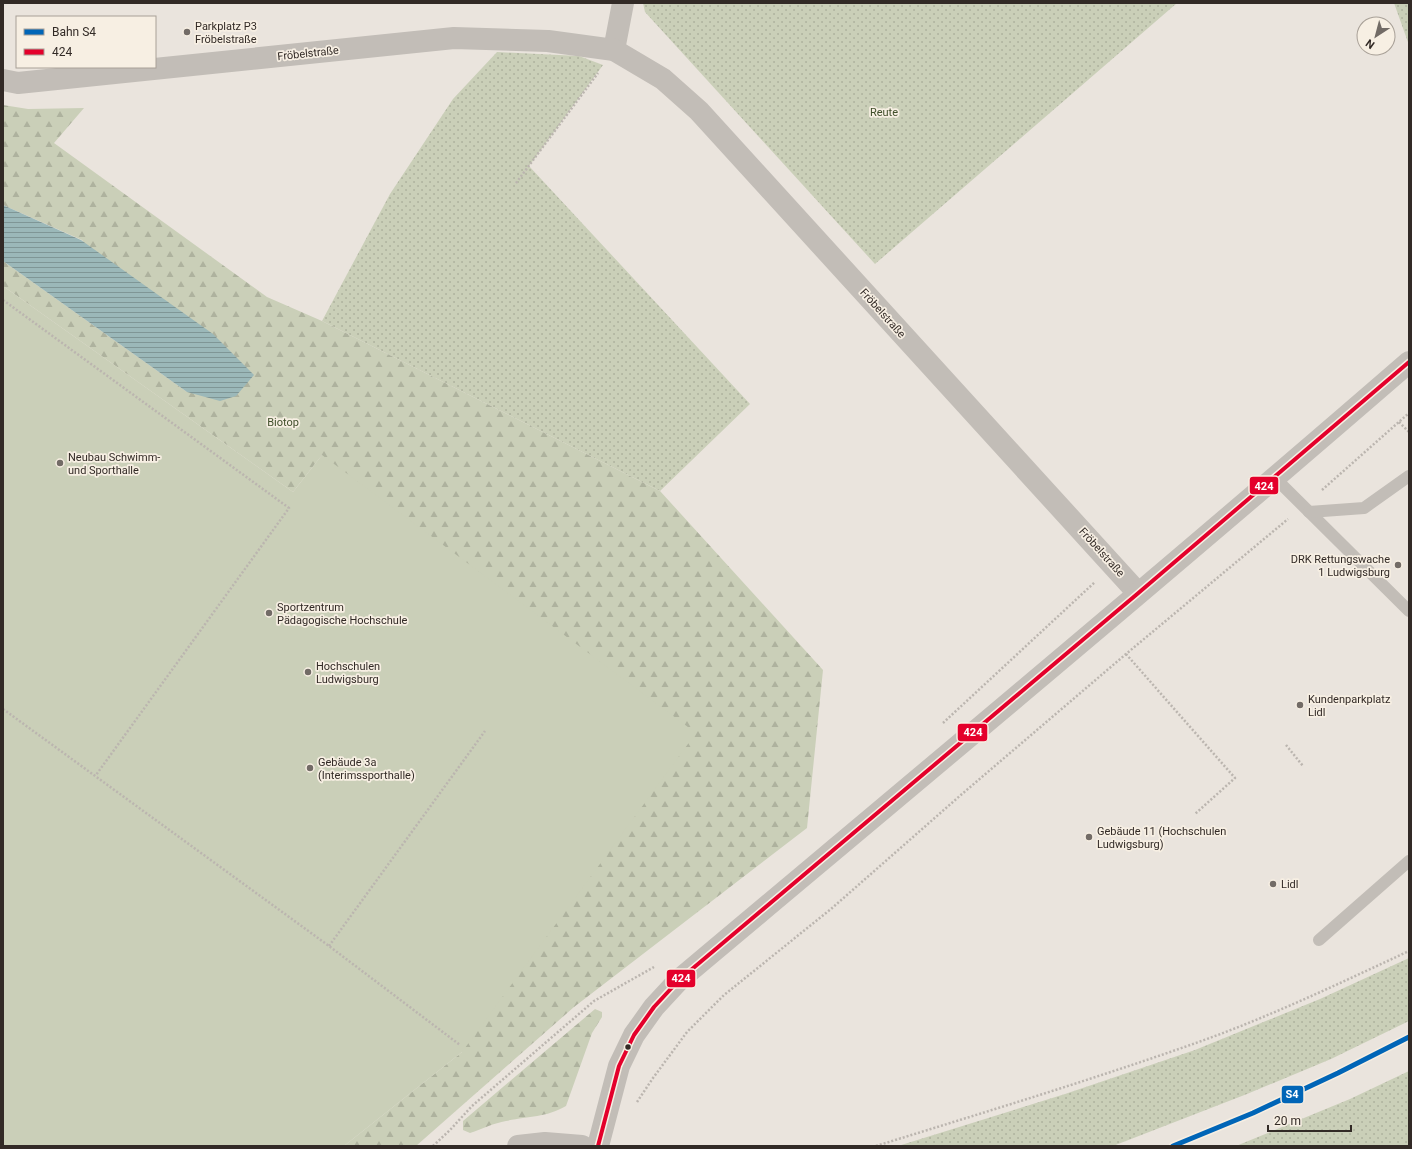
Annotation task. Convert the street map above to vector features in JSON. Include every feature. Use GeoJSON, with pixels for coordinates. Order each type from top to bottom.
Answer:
{"type":"FeatureCollection","features":[{"type":"Feature","properties":{"kind":"street"},"geometry":{"type":"LineString","coordinates":[[614,50],[622,3]]}},
{"type":"Feature","properties":{"kind":"street","name":"Fröbelstraße"},"geometry":{"type":"LineString","coordinates":[[3,80],[18,83],[454,38],[548,41],[614,50],[663,79],[699,111],[1138,593]]}},
{"type":"Feature","properties":{"kind":"street"},"geometry":{"type":"LineString","coordinates":[[598,1146],[619,1066],[634,1035],[654,1007],[679,980],[1275,478],[1409,362]]}},
{"type":"Feature","properties":{"kind":"street"},"geometry":{"type":"LineString","coordinates":[[518,1146],[545,1143],[582,1146]]}},
{"type":"Feature","properties":{"kind":"lane"},"geometry":{"type":"LineString","coordinates":[[1306,509],[1364,508],[1409,476]]}},
{"type":"Feature","properties":{"kind":"lane"},"geometry":{"type":"LineString","coordinates":[[1275,478],[1409,611]]}},
{"type":"Feature","properties":{"kind":"lane"},"geometry":{"type":"LineString","coordinates":[[1319,940],[1409,862]]}},
{"type":"Feature","properties":{"kind":"path"},"geometry":{"type":"LineString","coordinates":[[516,183],[614,50]]}},
{"type":"Feature","properties":{"kind":"path"},"geometry":{"type":"LineString","coordinates":[[3,300],[289,508],[96,776]]}},
{"type":"Feature","properties":{"kind":"path"},"geometry":{"type":"LineString","coordinates":[[634,1107],[653,1078],[687,1032],[724,995],[831,909],[1126,654],[1306,509],[1409,413]]}},
{"type":"Feature","properties":{"kind":"path"},"geometry":{"type":"LineString","coordinates":[[1400,422],[1409,432]]}},
{"type":"Feature","properties":{"kind":"path"},"geometry":{"type":"LineString","coordinates":[[941,725],[1113,565]]}},
{"type":"Feature","properties":{"kind":"path"},"geometry":{"type":"LineString","coordinates":[[1126,654],[1236,778],[1195,814]]}},
{"type":"Feature","properties":{"kind":"path"},"geometry":{"type":"LineString","coordinates":[[3,709],[329,946],[460,1045]]}},
{"type":"Feature","properties":{"kind":"path"},"geometry":{"type":"LineString","coordinates":[[329,946],[485,731]]}},
{"type":"Feature","properties":{"kind":"path"},"geometry":{"type":"LineString","coordinates":[[1286,746],[1303,766]]}},
{"type":"Feature","properties":{"kind":"path"},"geometry":{"type":"LineString","coordinates":[[876,1146],[1067,1086],[1193,1044],[1317,994],[1409,951]]}},
{"type":"Feature","properties":{"kind":"path"},"geometry":{"type":"LineString","coordinates":[[433,1146],[472,1106],[594,1001],[657,965]]}},
{"type":"Feature","properties":{"kind":"green space","name":"Reute"},"geometry":{"type":"Polygon","coordinates":[[[643,3],[1177,3],[875,264],[645,12],[643,3]]]}},
{"type":"Feature","properties":{"kind":"green space"},"geometry":{"type":"Polygon","coordinates":[[[1394,3],[1409,3],[1409,45],[1394,3]]]}},
{"type":"Feature","properties":{"kind":"green space"},"geometry":{"type":"Polygon","coordinates":[[[497,52],[579,56],[603,65],[529,166],[750,404],[660,491],[322,321],[390,194],[453,99],[497,52]]]}},
{"type":"Feature","properties":{"kind":"green space","name":"Biotop"},"geometry":{"type":"Polygon","coordinates":[[[3,105],[28,109],[84,108],[54,143],[267,297],[322,321],[660,491],[823,670],[807,828],[574,1007],[416,1146],[344,1146],[462,1052],[322,455],[293,492],[3,286],[3,261],[187,392],[82,240],[3,205],[3,105]]]}},
{"type":"Feature","properties":{"kind":"green space","name":"Sportzentrum Pädagogische Hochschule"},"geometry":{"type":"Polygon","coordinates":[[[3,286],[293,492],[322,455],[696,733],[462,1052],[344,1146],[3,1146],[3,286]]]}},
{"type":"Feature","properties":{"kind":"green space"},"geometry":{"type":"Polygon","coordinates":[[[1409,958],[1409,1021],[1331,1059],[1247,1094],[1113,1146],[898,1146],[1065,1094],[1195,1050],[1320,999],[1409,958]]]}},
{"type":"Feature","properties":{"kind":"green space"},"geometry":{"type":"Polygon","coordinates":[[[595,1009],[602,1012],[602,1017],[592,1033],[566,1106],[551,1113],[514,1119],[470,1133],[463,1130],[463,1121],[595,1009]]]}},
{"type":"Feature","properties":{"kind":"green space"},"geometry":{"type":"Polygon","coordinates":[[[1409,1071],[1409,1146],[1236,1146],[1350,1099],[1409,1071]]]}},
{"type":"Feature","properties":{"kind":"water"},"geometry":{"type":"Polygon","coordinates":[[[3,205],[81,240],[213,334],[254,375],[236,396],[220,401],[187,392],[3,261],[3,205]]]}},
{"type":"Feature","properties":{"kind":"rail line","name":"S4"},"geometry":{"type":"LineString","coordinates":[[1173,1146],[1253,1113],[1338,1073],[1409,1037]]}},
{"type":"Feature","properties":{"kind":"transit line","name":"424"},"geometry":{"type":"LineString","coordinates":[[598,1146],[619,1066],[634,1035],[654,1007],[679,980],[1136,595],[1409,362]]}},
{"type":"Feature","properties":{"kind":"place","name":"Parkplatz P3 Fröbelstraße"},"geometry":{"type":"Point","coordinates":[187,32]}},
{"type":"Feature","properties":{"kind":"place","name":"Neubau Schwimm- und Sporthalle"},"geometry":{"type":"Point","coordinates":[60,463]}},
{"type":"Feature","properties":{"kind":"place","name":"DRK Rettungswache 1 Ludwigsburg"},"geometry":{"type":"Point","coordinates":[1398,565]}},
{"type":"Feature","properties":{"kind":"place","name":"Sportzentrum Pädagogische Hochschule"},"geometry":{"type":"Point","coordinates":[269,613]}},
{"type":"Feature","properties":{"kind":"place","name":"Hochschulen Ludwigsburg"},"geometry":{"type":"Point","coordinates":[308,672]}},
{"type":"Feature","properties":{"kind":"place","name":"Kundenparkplatz Lidl"},"geometry":{"type":"Point","coordinates":[1300,705]}},
{"type":"Feature","properties":{"kind":"place","name":"Gebäude 3a (Interimssporthalle)"},"geometry":{"type":"Point","coordinates":[310,768]}},
{"type":"Feature","properties":{"kind":"place","name":"Gebäude 11 (Hochschulen Ludwigsburg)"},"geometry":{"type":"Point","coordinates":[1089,837]}},
{"type":"Feature","properties":{"kind":"place","name":"Lidl"},"geometry":{"type":"Point","coordinates":[1273,884]}}]}
